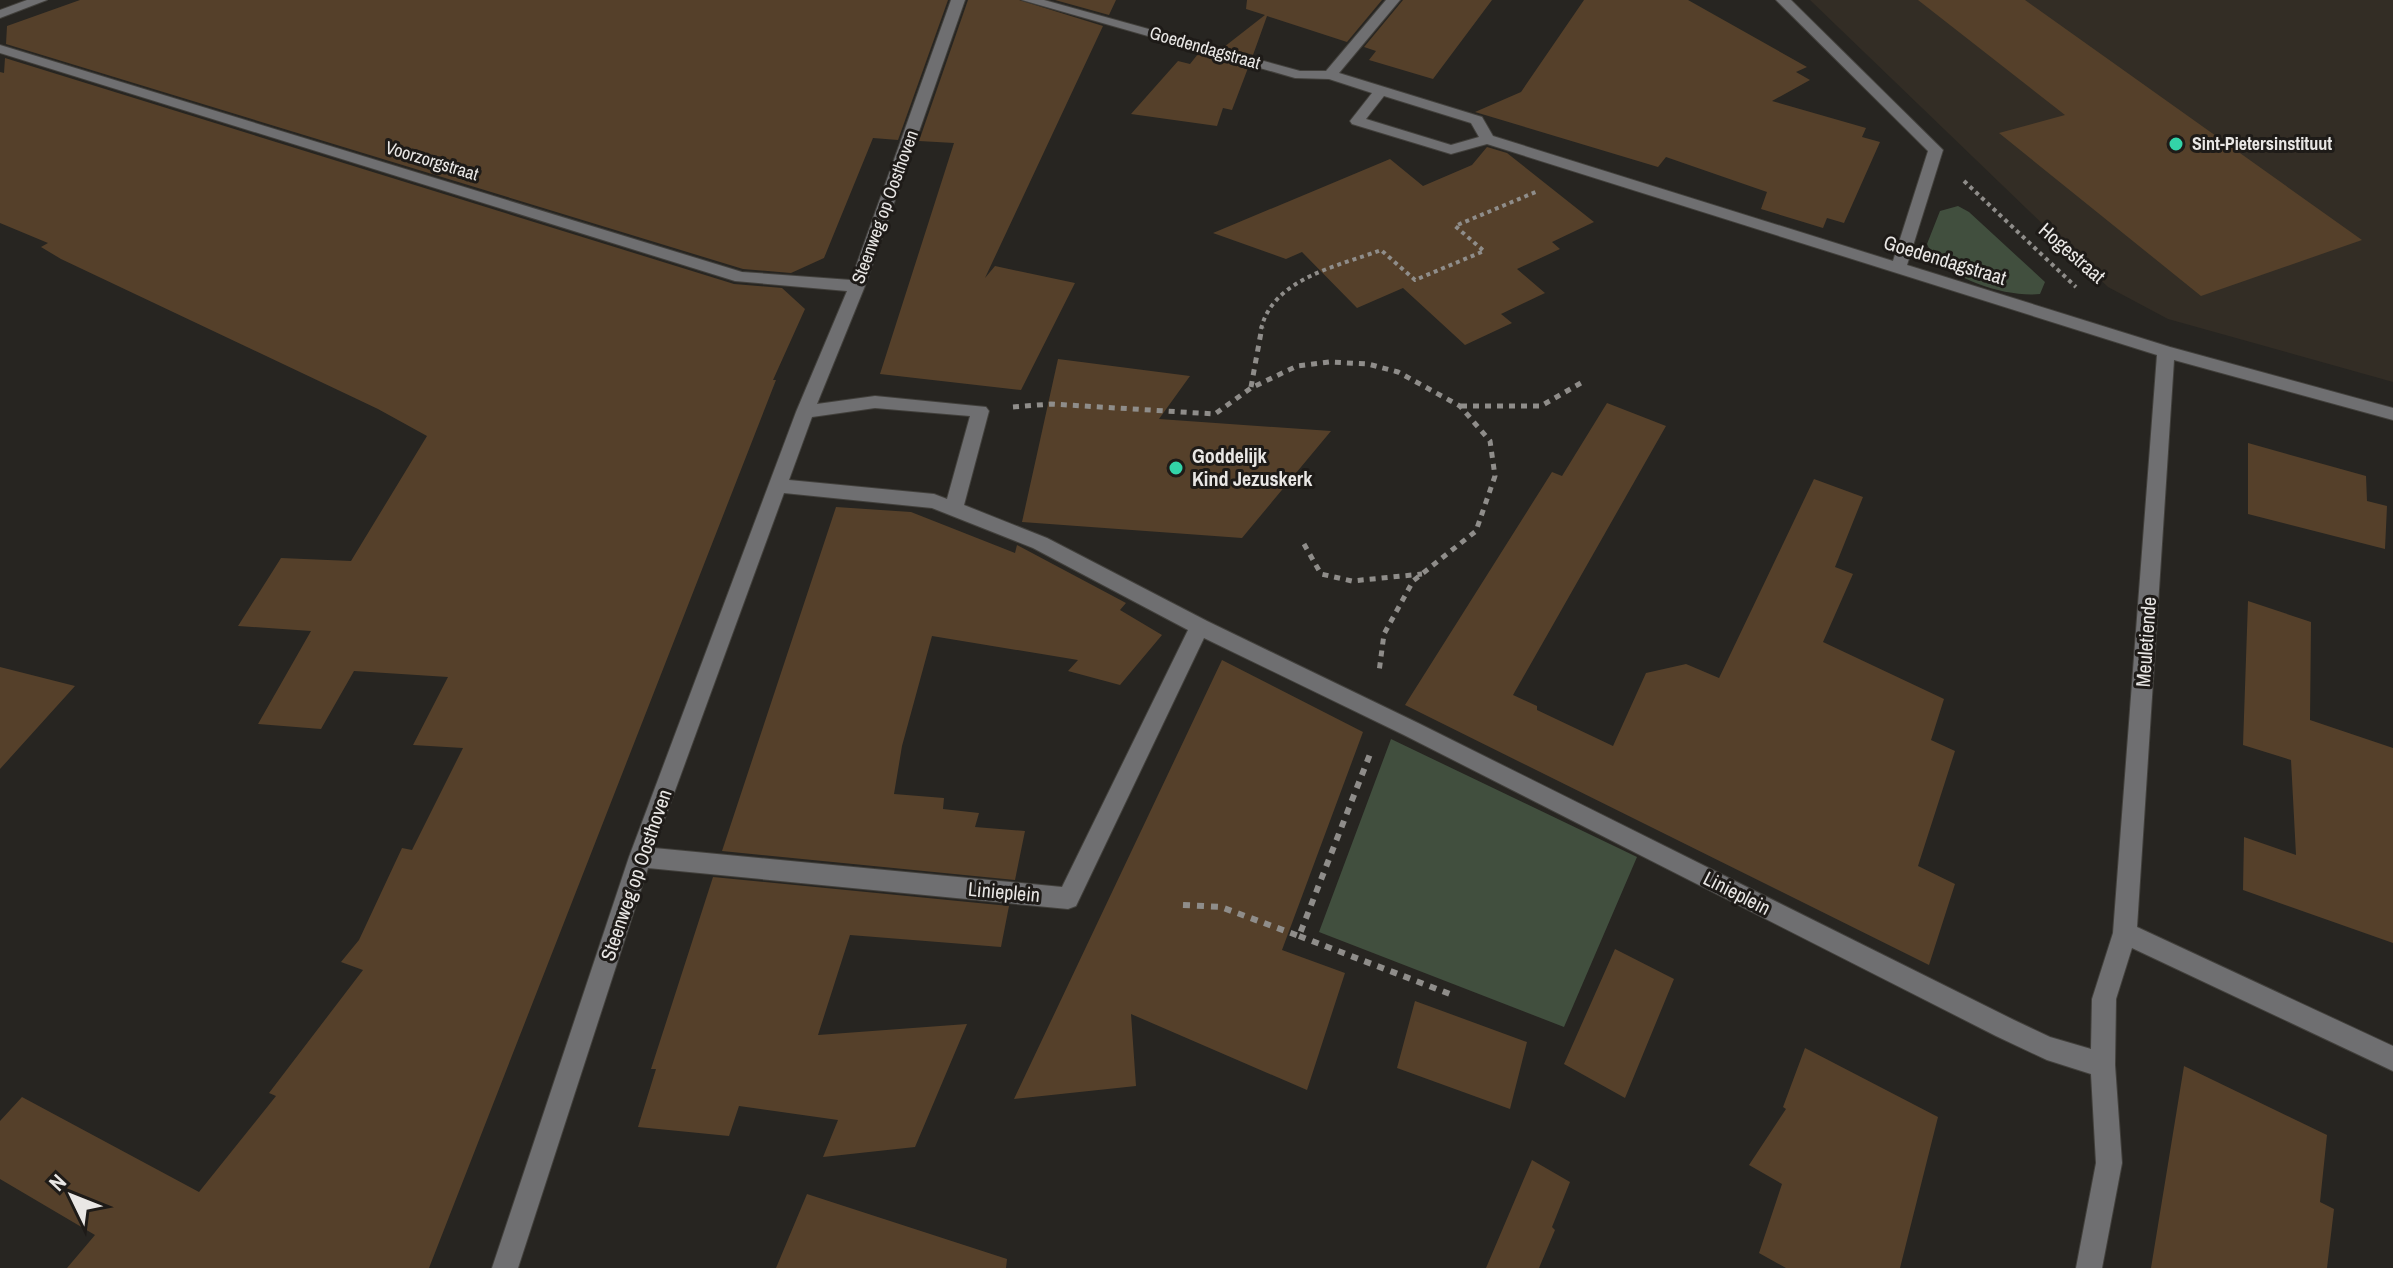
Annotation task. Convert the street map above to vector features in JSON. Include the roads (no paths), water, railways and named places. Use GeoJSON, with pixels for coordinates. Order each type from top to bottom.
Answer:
{"type":"FeatureCollection","features":[{"type":"Feature","properties":{"kind":"street"},"geometry":{"type":"LineString","coordinates":[[0,14],[40,0]]}},
{"type":"Feature","properties":{"kind":"street","name":"Steenweg op Oosthoven"},"geometry":{"type":"LineString","coordinates":[[505,1268],[640,857],[805,412],[857,286],[958,0]]}},
{"type":"Feature","properties":{"kind":"street","name":"Goedendagstraat"},"geometry":{"type":"LineString","coordinates":[[1029,0],[1300,75],[1330,75],[1477,120],[1487,139],[1586,171],[2166,352],[2393,414]]}},
{"type":"Feature","properties":{"kind":"street"},"geometry":{"type":"LineString","coordinates":[[1330,75],[1393,0]]}},
{"type":"Feature","properties":{"kind":"street"},"geometry":{"type":"LineString","coordinates":[[1783,0],[1936,150],[1898,269]]}},
{"type":"Feature","properties":{"kind":"street","name":"Voorzorgstraat"},"geometry":{"type":"LineString","coordinates":[[0,49],[741,277],[857,286]]}},
{"type":"Feature","properties":{"kind":"street"},"geometry":{"type":"LineString","coordinates":[[1381,91],[1357,121],[1451,150],[1487,139]]}},
{"type":"Feature","properties":{"kind":"street","name":"Meuletiende"},"geometry":{"type":"LineString","coordinates":[[2089,1268],[2109,1163],[2103,1065],[2104,999],[2125,933],[2166,352]]}},
{"type":"Feature","properties":{"kind":"street"},"geometry":{"type":"LineString","coordinates":[[779,486],[934,501],[954,509],[980,411],[875,402],[805,412]]}},
{"type":"Feature","properties":{"kind":"street","name":"Linieplein"},"geometry":{"type":"LineString","coordinates":[[954,509],[1040,543],[1200,627],[2005,1028],[2047,1048],[2103,1065]]}},
{"type":"Feature","properties":{"kind":"street","name":"Linieplein"},"geometry":{"type":"LineString","coordinates":[[640,857],[1068,898],[1200,627]]}},
{"type":"Feature","properties":{"kind":"street"},"geometry":{"type":"LineString","coordinates":[[2125,933],[2393,1059]]}},
{"type":"Feature","properties":{"kind":"place","name":"Sint-Pietersinstituut"},"geometry":{"type":"Point","coordinates":[2176,144]}},
{"type":"Feature","properties":{"kind":"place","name":"Goddelijk Kind Jezuskerk"},"geometry":{"type":"Point","coordinates":[1176,468]}}]}
